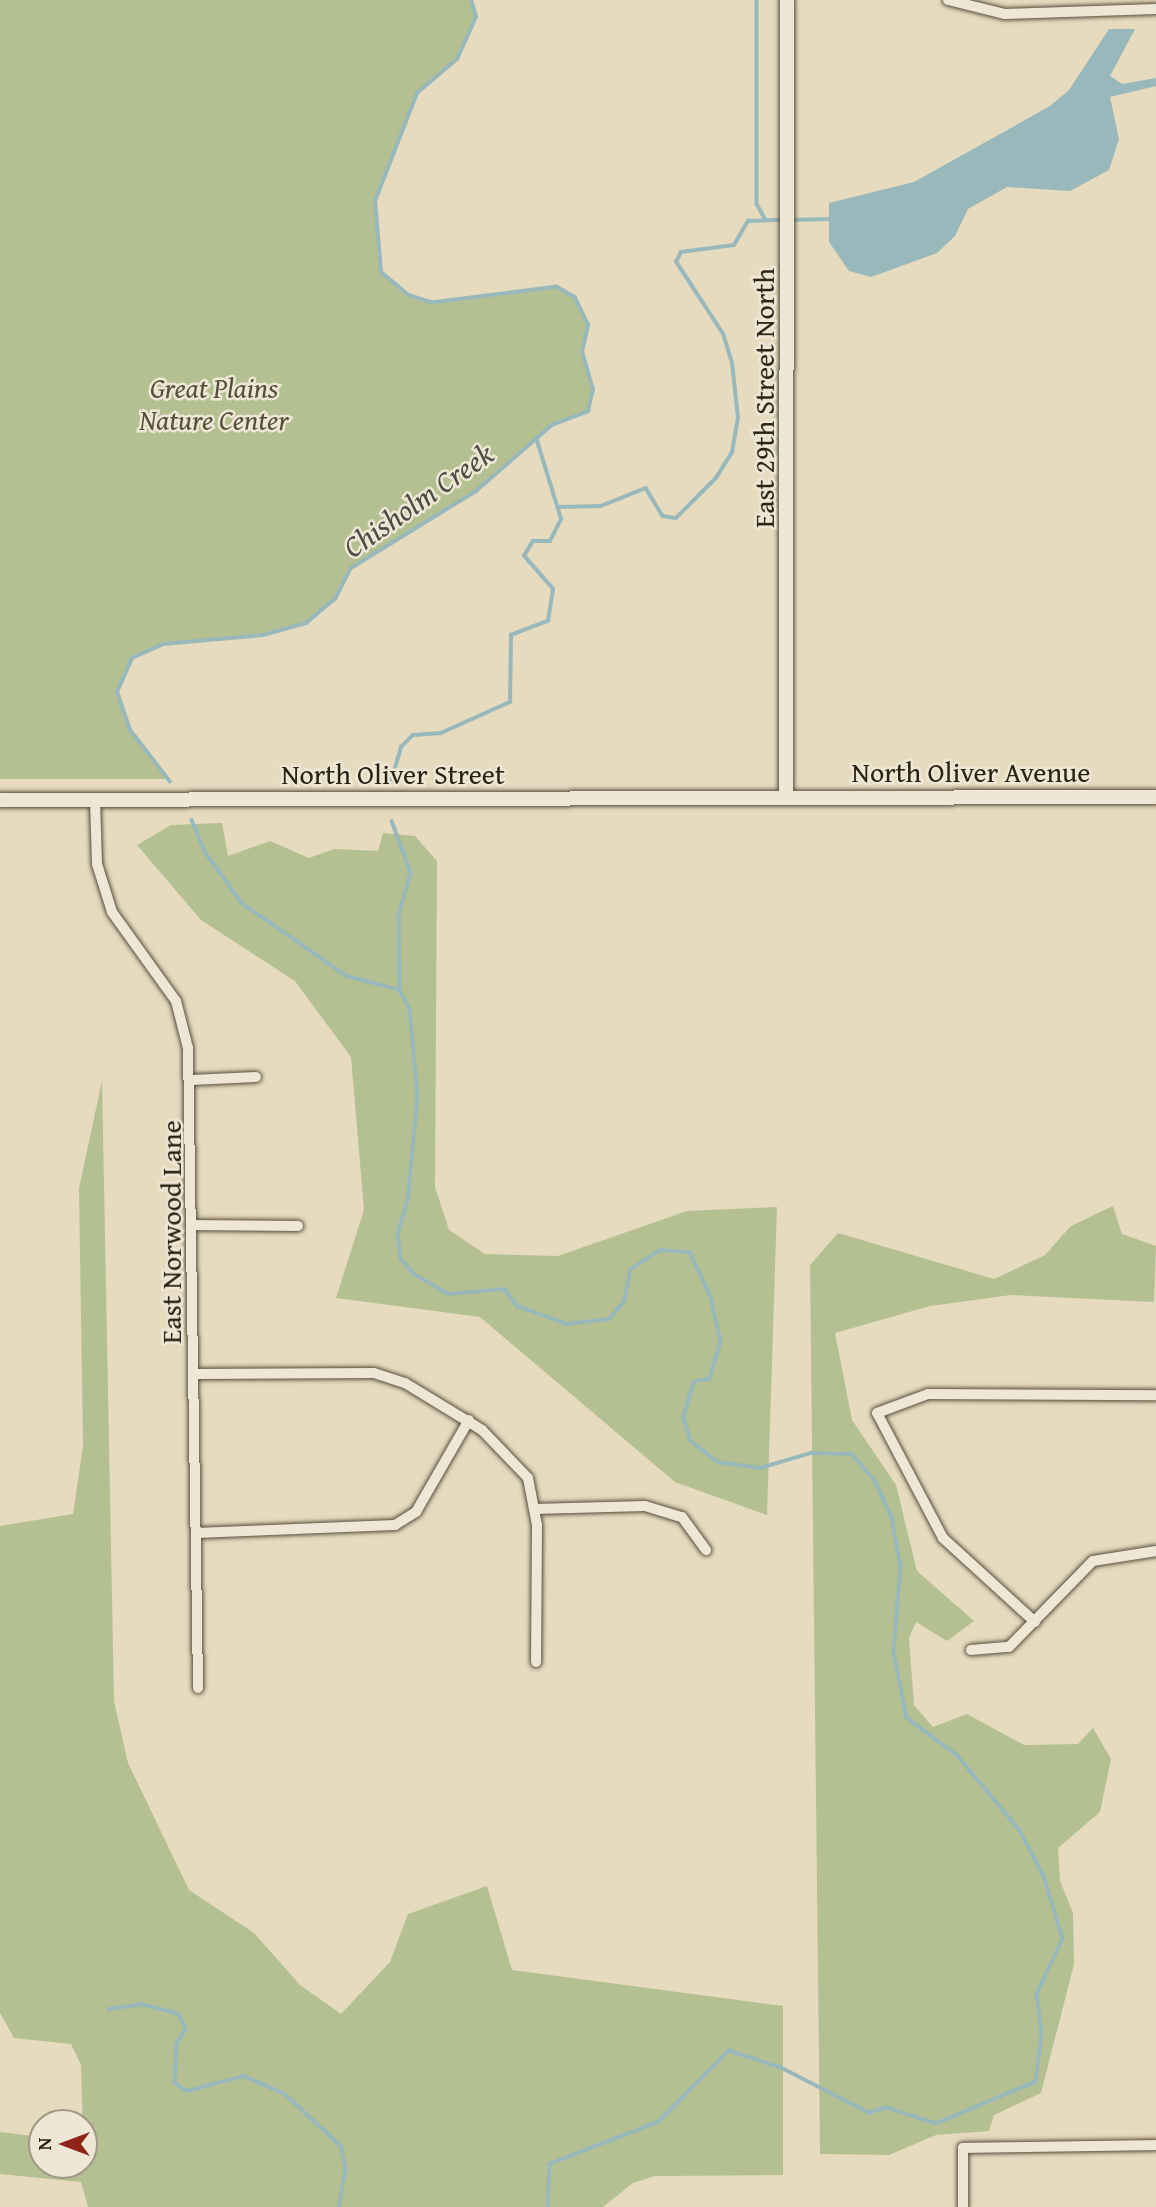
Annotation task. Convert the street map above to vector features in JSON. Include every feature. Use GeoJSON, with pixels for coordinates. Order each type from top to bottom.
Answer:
{"type":"FeatureCollection","features":[{"type":"Feature","properties":{"kind":"main road","name":"East 29th Street North"},"geometry":{"type":"LineString","coordinates":[[786,797],[789,242],[787,0]]}},
{"type":"Feature","properties":{"kind":"main road","name":"North Oliver Avenue"},"geometry":{"type":"LineString","coordinates":[[786,797],[1156,797]]}},
{"type":"Feature","properties":{"kind":"main road","name":"North Oliver Street"},"geometry":{"type":"LineString","coordinates":[[0,800],[786,797]]}},
{"type":"Feature","properties":{"kind":"street"},"geometry":{"type":"LineString","coordinates":[[948,0],[1005,14],[1156,9]]}},
{"type":"Feature","properties":{"kind":"street","name":"East Norwood Lane"},"geometry":{"type":"LineString","coordinates":[[95,800],[97,864],[112,912],[176,1001],[191,1080],[198,1688]]}},
{"type":"Feature","properties":{"kind":"street"},"geometry":{"type":"LineString","coordinates":[[191,1080],[256,1077]]}},
{"type":"Feature","properties":{"kind":"street"},"geometry":{"type":"LineString","coordinates":[[193,1225],[298,1226]]}},
{"type":"Feature","properties":{"kind":"street"},"geometry":{"type":"LineString","coordinates":[[194,1374],[374,1373],[405,1383],[468,1420],[528,1478],[534,1509],[536,1662]]}},
{"type":"Feature","properties":{"kind":"street"},"geometry":{"type":"LineString","coordinates":[[1035,1622],[943,1538],[877,1413],[928,1394],[1156,1395]]}},
{"type":"Feature","properties":{"kind":"street"},"geometry":{"type":"LineString","coordinates":[[196,1533],[395,1524],[416,1512],[468,1420]]}},
{"type":"Feature","properties":{"kind":"street"},"geometry":{"type":"LineString","coordinates":[[534,1509],[645,1506],[682,1517],[706,1550]]}},
{"type":"Feature","properties":{"kind":"street"},"geometry":{"type":"LineString","coordinates":[[971,1650],[1009,1647],[1093,1561],[1156,1552]]}},
{"type":"Feature","properties":{"kind":"street"},"geometry":{"type":"LineString","coordinates":[[963,2207],[963,2148],[1156,2145]]}},
{"type":"Feature","properties":{"kind":"green space","name":"Great Plains Nature Center"},"geometry":{"type":"Polygon","coordinates":[[[0,0],[471,0],[476,17],[457,59],[417,93],[375,201],[381,271],[408,295],[432,303],[557,287],[575,298],[588,325],[582,352],[593,390],[588,411],[552,425],[476,491],[351,568],[335,599],[306,623],[263,635],[163,644],[132,658],[117,692],[130,730],[167,779],[0,779],[0,0]]]}},
{"type":"Feature","properties":{"kind":"green space"},"geometry":{"type":"Polygon","coordinates":[[[222,823],[228,856],[270,841],[309,858],[334,849],[378,851],[383,833],[415,836],[437,861],[435,1187],[449,1230],[485,1254],[558,1256],[687,1211],[777,1207],[767,1515],[675,1482],[480,1317],[336,1298],[364,1210],[351,1057],[295,981],[201,920],[137,845],[171,825],[222,823]]]}},
{"type":"Feature","properties":{"kind":"green space"},"geometry":{"type":"Polygon","coordinates":[[[102,1081],[114,1701],[128,1763],[189,1890],[254,1933],[300,1985],[341,2014],[390,1962],[408,1914],[487,1886],[512,1970],[783,2006],[783,2175],[655,2176],[633,2183],[603,2207],[88,2207],[81,2182],[51,2179],[98,2179],[98,2109],[82,2109],[81,2065],[71,2044],[14,2038],[0,2013],[0,1526],[73,1514],[83,1446],[79,1188],[102,1081]]]}},
{"type":"Feature","properties":{"kind":"green space"},"geometry":{"type":"Polygon","coordinates":[[[1113,1206],[1122,1234],[1156,1246],[1154,1302],[1011,1295],[930,1306],[835,1333],[852,1420],[896,1485],[917,1571],[974,1621],[947,1641],[916,1622],[909,1638],[914,1705],[933,1727],[967,1714],[1024,1745],[1078,1744],[1093,1728],[1111,1759],[1100,1812],[1058,1848],[1060,1881],[1073,1913],[1074,1964],[1041,2093],[994,2115],[989,2131],[936,2135],[889,2155],[820,2154],[810,1265],[838,1233],[994,1279],[1045,1255],[1071,1226],[1113,1206]]]}},
{"type":"Feature","properties":{"kind":"green space"},"geometry":{"type":"Polygon","coordinates":[[[0,2132],[28,2135],[28,2177],[0,2174],[0,2132]]]}},
{"type":"Feature","properties":{"kind":"water"},"geometry":{"type":"Polygon","coordinates":[[[1109,29],[1135,29],[1110,76],[1122,84],[1156,78],[1156,86],[1110,97],[1119,139],[1109,170],[1070,191],[1007,187],[968,209],[955,236],[937,253],[871,277],[849,271],[829,242],[829,203],[914,182],[1050,106],[1069,90],[1109,29]]]}},
{"type":"Feature","properties":{"kind":"waterway","name":"Chisholm Creek"},"geometry":{"type":"LineString","coordinates":[[170,782],[130,730],[117,692],[132,658],[163,644],[263,635],[306,623],[335,599],[351,568],[476,491],[552,425],[588,411],[593,390],[582,352],[588,325],[575,298],[557,287],[432,303],[408,295],[381,272],[375,201],[417,93],[457,59],[476,17],[471,0]]}},
{"type":"Feature","properties":{"kind":"waterway"},"geometry":{"type":"LineString","coordinates":[[757,0],[757,204],[766,220]]}},
{"type":"Feature","properties":{"kind":"waterway"},"geometry":{"type":"LineString","coordinates":[[789,220],[830,219]]}},
{"type":"Feature","properties":{"kind":"waterway"},"geometry":{"type":"LineString","coordinates":[[559,507],[601,506],[646,488],[663,516],[676,518],[716,478],[732,452],[738,418],[732,363],[723,334],[676,262],[681,252],[734,245],[748,221],[781,220]]}},
{"type":"Feature","properties":{"kind":"waterway"},"geometry":{"type":"LineString","coordinates":[[391,782],[401,747],[413,735],[441,733],[510,702],[511,635],[548,621],[553,589],[524,556],[533,541],[550,541],[561,519],[537,441]]}},
{"type":"Feature","properties":{"kind":"waterway"},"geometry":{"type":"LineString","coordinates":[[192,820],[205,852],[242,903],[347,976],[400,990],[410,1010],[418,1097],[408,1200],[398,1235],[401,1259],[414,1274],[448,1294],[505,1289],[517,1306],[567,1324],[609,1319],[624,1302],[630,1270],[660,1250],[690,1252],[711,1297],[721,1342],[710,1379],[694,1382],[684,1418],[691,1441],[718,1462],[760,1468],[811,1453],[852,1454],[875,1480],[892,1518],[901,1567],[894,1653],[907,1718],[957,1755],[1019,1829],[1044,1876],[1063,1939],[1037,1994],[1042,2035],[1036,2082],[936,2124],[887,2108],[869,2113],[781,2068],[729,2051],[659,2122],[550,2164],[548,2207]]}},
{"type":"Feature","properties":{"kind":"waterway"},"geometry":{"type":"LineString","coordinates":[[392,821],[411,873],[399,915],[400,990]]}},
{"type":"Feature","properties":{"kind":"waterway"},"geometry":{"type":"LineString","coordinates":[[108,2009],[142,2004],[179,2014],[186,2029],[177,2044],[175,2083],[187,2091],[244,2076],[285,2094],[341,2146],[346,2169],[339,2207]]}}]}
